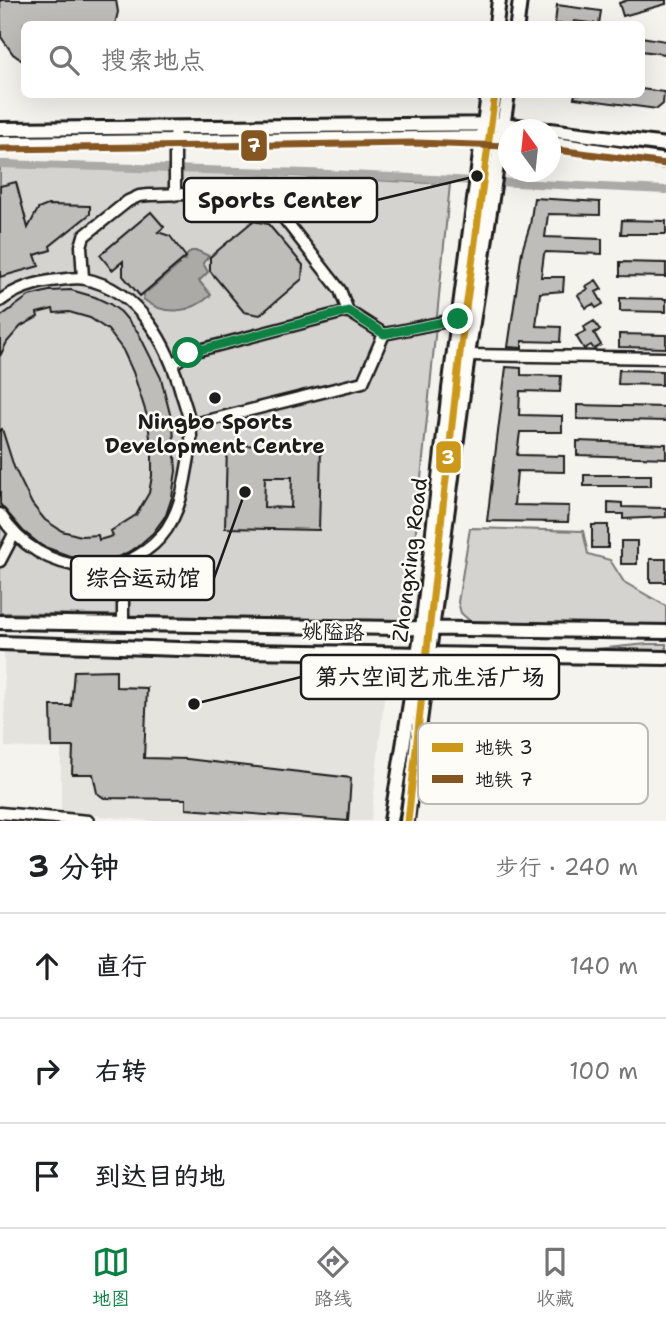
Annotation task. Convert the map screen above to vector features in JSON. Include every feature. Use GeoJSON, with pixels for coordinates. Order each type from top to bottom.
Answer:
{"type":"FeatureCollection","features":[{"type":"Feature","properties":{"kind":"main road"},"geometry":{"type":"LineString","coordinates":[[496,21],[499,0]]}},
{"type":"Feature","properties":{"kind":"main road"},"geometry":{"type":"LineString","coordinates":[[517,21],[520,0]]}},
{"type":"Feature","properties":{"kind":"main road","name":"Zhongxing Road"},"geometry":{"type":"LineString","coordinates":[[428,629],[458,319],[488,98]]}},
{"type":"Feature","properties":{"kind":"main road","name":"Zhongxing Road"},"geometry":{"type":"LineString","coordinates":[[506,119],[508,98]]}},
{"type":"Feature","properties":{"kind":"main road"},"geometry":{"type":"LineString","coordinates":[[0,130],[498,131]]}},
{"type":"Feature","properties":{"kind":"main road"},"geometry":{"type":"LineString","coordinates":[[0,144],[484,130]]}},
{"type":"Feature","properties":{"kind":"main road"},"geometry":{"type":"LineString","coordinates":[[561,132],[666,145]]}},
{"type":"Feature","properties":{"kind":"main road"},"geometry":{"type":"LineString","coordinates":[[561,145],[666,161]]}},
{"type":"Feature","properties":{"kind":"main road","name":"Zhongxing Road"},"geometry":{"type":"LineString","coordinates":[[391,821],[428,629],[498,165]]}},
{"type":"Feature","properties":{"kind":"main road","name":"姚隘路"},"geometry":{"type":"LineString","coordinates":[[0,622],[666,632]]}},
{"type":"Feature","properties":{"kind":"main road","name":"姚隘路"},"geometry":{"type":"LineString","coordinates":[[0,643],[240,651],[666,658]]}},
{"type":"Feature","properties":{"kind":"main road","name":"Zhongxing Road"},"geometry":{"type":"LineString","coordinates":[[407,821],[424,653]]}},
{"type":"Feature","properties":{"kind":"street"},"geometry":{"type":"LineString","coordinates":[[175,133],[175,195]]}},
{"type":"Feature","properties":{"kind":"street"},"geometry":{"type":"LineString","coordinates":[[83,278],[81,246],[84,236],[128,201],[139,196],[249,195],[269,201],[340,290],[348,311],[384,334],[458,319]]}},
{"type":"Feature","properties":{"kind":"street"},"geometry":{"type":"LineString","coordinates":[[0,301],[11,293],[37,283],[83,278],[114,292],[143,316],[156,332],[173,364],[190,425],[191,441],[183,491],[170,524],[154,544],[128,561],[113,567],[93,569],[53,561],[31,549],[14,534],[0,514]]}},
{"type":"Feature","properties":{"kind":"street"},"geometry":{"type":"LineString","coordinates":[[173,364],[188,353],[348,311]]}},
{"type":"Feature","properties":{"kind":"street"},"geometry":{"type":"LineString","coordinates":[[190,425],[363,382],[384,334]]}},
{"type":"Feature","properties":{"kind":"street"},"geometry":{"type":"LineString","coordinates":[[468,355],[666,358]]}},
{"type":"Feature","properties":{"kind":"street"},"geometry":{"type":"LineString","coordinates":[[0,561],[14,534]]}},
{"type":"Feature","properties":{"kind":"street"},"geometry":{"type":"LineString","coordinates":[[113,567],[123,602],[123,624]]}},
{"type":"Feature","properties":{"kind":"street"},"geometry":{"type":"LineString","coordinates":[[0,813],[88,821]]}},
{"type":"Feature","properties":{"kind":"shaded area","name":"Ningbo Sports Development Centre"},"geometry":{"type":"Polygon","coordinates":[[[0,161],[450,184],[407,621],[0,613],[0,161]]]}},
{"type":"Feature","properties":{"kind":"shaded area"},"geometry":{"type":"Polygon","coordinates":[[[191,251],[209,256],[203,263],[208,272],[199,281],[211,295],[194,306],[177,310],[160,308],[143,299],[145,290],[148,291],[179,265],[179,261],[185,261],[191,251]]]}},
{"type":"Feature","properties":{"kind":"shaded area"},"geometry":{"type":"Polygon","coordinates":[[[470,528],[583,531],[588,554],[610,560],[624,582],[666,606],[666,625],[471,622],[461,613],[458,602],[470,528]]]}},
{"type":"Feature","properties":{"kind":"shaded area"},"geometry":{"type":"Polygon","coordinates":[[[666,644],[666,654],[586,650],[666,644]]]}},
{"type":"Feature","properties":{"kind":"shaded area"},"geometry":{"type":"Polygon","coordinates":[[[4,649],[388,662],[371,821],[153,821],[61,812],[61,749],[5,747],[4,649]]]}},
{"type":"Feature","properties":{"kind":"building"},"geometry":{"type":"Polygon","coordinates":[[[0,0],[116,0],[118,12],[116,21],[21,21],[21,60],[13,54],[1,37],[0,0]]]}},
{"type":"Feature","properties":{"kind":"building"},"geometry":{"type":"Polygon","coordinates":[[[628,0],[666,0],[666,4],[623,16],[619,3],[628,0]]]}},
{"type":"Feature","properties":{"kind":"building"},"geometry":{"type":"Polygon","coordinates":[[[557,5],[601,11],[599,21],[555,21],[557,5]]]}},
{"type":"Feature","properties":{"kind":"building"},"geometry":{"type":"Polygon","coordinates":[[[645,38],[666,41],[666,54],[645,51],[645,38]]]}},
{"type":"Feature","properties":{"kind":"building"},"geometry":{"type":"Polygon","coordinates":[[[645,90],[664,92],[663,104],[657,109],[574,98],[645,98],[645,90]]]}},
{"type":"Feature","properties":{"kind":"building"},"geometry":{"type":"Polygon","coordinates":[[[16,182],[28,228],[38,209],[48,205],[90,206],[90,214],[50,246],[51,250],[35,255],[39,266],[0,277],[0,186],[16,182]]]}},
{"type":"Feature","properties":{"kind":"building"},"geometry":{"type":"Polygon","coordinates":[[[534,198],[600,202],[600,215],[548,214],[545,237],[602,239],[602,254],[546,252],[541,277],[564,277],[563,291],[540,293],[536,326],[561,327],[560,342],[522,341],[522,348],[508,347],[522,251],[534,198]]]}},
{"type":"Feature","properties":{"kind":"building"},"geometry":{"type":"Polygon","coordinates":[[[151,212],[164,227],[158,232],[170,236],[186,257],[140,296],[123,276],[123,261],[112,270],[100,255],[151,212]]]}},
{"type":"Feature","properties":{"kind":"building"},"geometry":{"type":"Polygon","coordinates":[[[622,220],[666,221],[666,234],[621,234],[622,220]]]}},
{"type":"Feature","properties":{"kind":"building"},"geometry":{"type":"Polygon","coordinates":[[[253,221],[268,224],[303,265],[302,279],[260,315],[244,312],[210,271],[210,257],[253,221]]]}},
{"type":"Feature","properties":{"kind":"building"},"geometry":{"type":"Polygon","coordinates":[[[620,262],[666,263],[666,277],[620,276],[620,262]]]}},
{"type":"Feature","properties":{"kind":"building"},"geometry":{"type":"Polygon","coordinates":[[[596,280],[602,289],[596,292],[603,304],[596,308],[593,304],[586,308],[578,295],[596,280]]]}},
{"type":"Feature","properties":{"kind":"building"},"geometry":{"type":"Polygon","coordinates":[[[71,290],[110,304],[121,312],[138,332],[161,378],[173,426],[176,471],[166,515],[153,533],[136,548],[105,561],[78,559],[42,546],[23,531],[0,504],[2,429],[14,467],[32,504],[45,520],[62,531],[81,536],[98,535],[99,540],[113,536],[111,531],[136,515],[149,493],[152,452],[147,416],[133,372],[123,350],[108,330],[90,318],[69,312],[54,313],[53,309],[37,313],[38,317],[21,326],[7,342],[0,356],[0,317],[29,296],[49,291],[71,290]]]}},
{"type":"Feature","properties":{"kind":"building"},"geometry":{"type":"Polygon","coordinates":[[[620,298],[666,299],[666,312],[620,311],[620,298]]]}},
{"type":"Feature","properties":{"kind":"building"},"geometry":{"type":"Polygon","coordinates":[[[594,321],[600,330],[594,333],[601,345],[594,349],[591,345],[584,349],[576,336],[586,331],[584,327],[594,321]]]}},
{"type":"Feature","properties":{"kind":"building"},"geometry":{"type":"Polygon","coordinates":[[[619,334],[666,335],[666,348],[619,347],[619,334]]]}},
{"type":"Feature","properties":{"kind":"building"},"geometry":{"type":"Polygon","coordinates":[[[506,367],[521,368],[521,375],[561,376],[560,392],[520,391],[519,415],[562,416],[562,432],[520,432],[517,455],[564,456],[564,472],[517,471],[514,505],[569,506],[568,522],[487,521],[506,367]]]}},
{"type":"Feature","properties":{"kind":"building"},"geometry":{"type":"Polygon","coordinates":[[[619,370],[662,371],[662,385],[618,384],[619,370]]]}},
{"type":"Feature","properties":{"kind":"building"},"geometry":{"type":"Polygon","coordinates":[[[577,405],[666,407],[666,421],[577,419],[577,405]]]}},
{"type":"Feature","properties":{"kind":"building"},"geometry":{"type":"Polygon","coordinates":[[[577,441],[666,444],[666,458],[577,455],[577,441]]]}},
{"type":"Feature","properties":{"kind":"building"},"geometry":{"type":"Polygon","coordinates":[[[227,445],[321,447],[319,530],[225,528],[227,445]],[[265,477],[264,507],[291,508],[292,477],[265,477]]]}},
{"type":"Feature","properties":{"kind":"building"},"geometry":{"type":"Polygon","coordinates":[[[584,475],[651,475],[651,486],[584,486],[584,475]]]}},
{"type":"Feature","properties":{"kind":"building"},"geometry":{"type":"Polygon","coordinates":[[[608,502],[622,503],[622,507],[666,508],[666,517],[623,519],[623,514],[608,514],[608,502]]]}},
{"type":"Feature","properties":{"kind":"building"},"geometry":{"type":"Polygon","coordinates":[[[592,525],[608,525],[608,548],[592,548],[592,525]]]}},
{"type":"Feature","properties":{"kind":"building"},"geometry":{"type":"Polygon","coordinates":[[[621,541],[637,541],[637,564],[621,564],[621,541]]]}},
{"type":"Feature","properties":{"kind":"building"},"geometry":{"type":"Polygon","coordinates":[[[650,559],[666,559],[666,582],[650,582],[650,559]]]}},
{"type":"Feature","properties":{"kind":"building"},"geometry":{"type":"Polygon","coordinates":[[[116,670],[116,687],[147,688],[144,758],[187,759],[351,778],[348,821],[186,809],[186,799],[104,798],[97,793],[93,774],[72,774],[73,747],[52,747],[51,706],[71,706],[74,671],[116,670]]]}},
{"type":"Feature","properties":{"kind":"waterway"},"geometry":{"type":"LineString","coordinates":[[0,164],[307,173],[666,190]]}},
{"type":"Feature","properties":{"kind":"metro line","name":"3"},"geometry":{"type":"LineString","coordinates":[[419,723],[460,353],[494,98]]}},
{"type":"Feature","properties":{"kind":"metro line","name":"7"},"geometry":{"type":"LineString","coordinates":[[0,149],[415,143],[498,146]]}},
{"type":"Feature","properties":{"kind":"metro line","name":"7"},"geometry":{"type":"LineString","coordinates":[[561,150],[666,164]]}},
{"type":"Feature","properties":{"kind":"metro line","name":"3"},"geometry":{"type":"LineString","coordinates":[[408,821],[418,731]]}},
{"type":"Feature","properties":{"kind":"place","name":"Sports Center"},"geometry":{"type":"Point","coordinates":[477,176]}},
{"type":"Feature","properties":{"kind":"place","name":"Ningbo Sports Development Centre"},"geometry":{"type":"Point","coordinates":[215,398]}},
{"type":"Feature","properties":{"kind":"place","name":"综合运动馆"},"geometry":{"type":"Point","coordinates":[245,492]}},
{"type":"Feature","properties":{"kind":"place","name":"第六空间艺术生活广场"},"geometry":{"type":"Point","coordinates":[194,704]}},
{"type":"Feature","properties":{"kind":"route"},"geometry":{"type":"LineString","coordinates":[[188,353],[348,311],[384,334],[458,319]]}}]}
